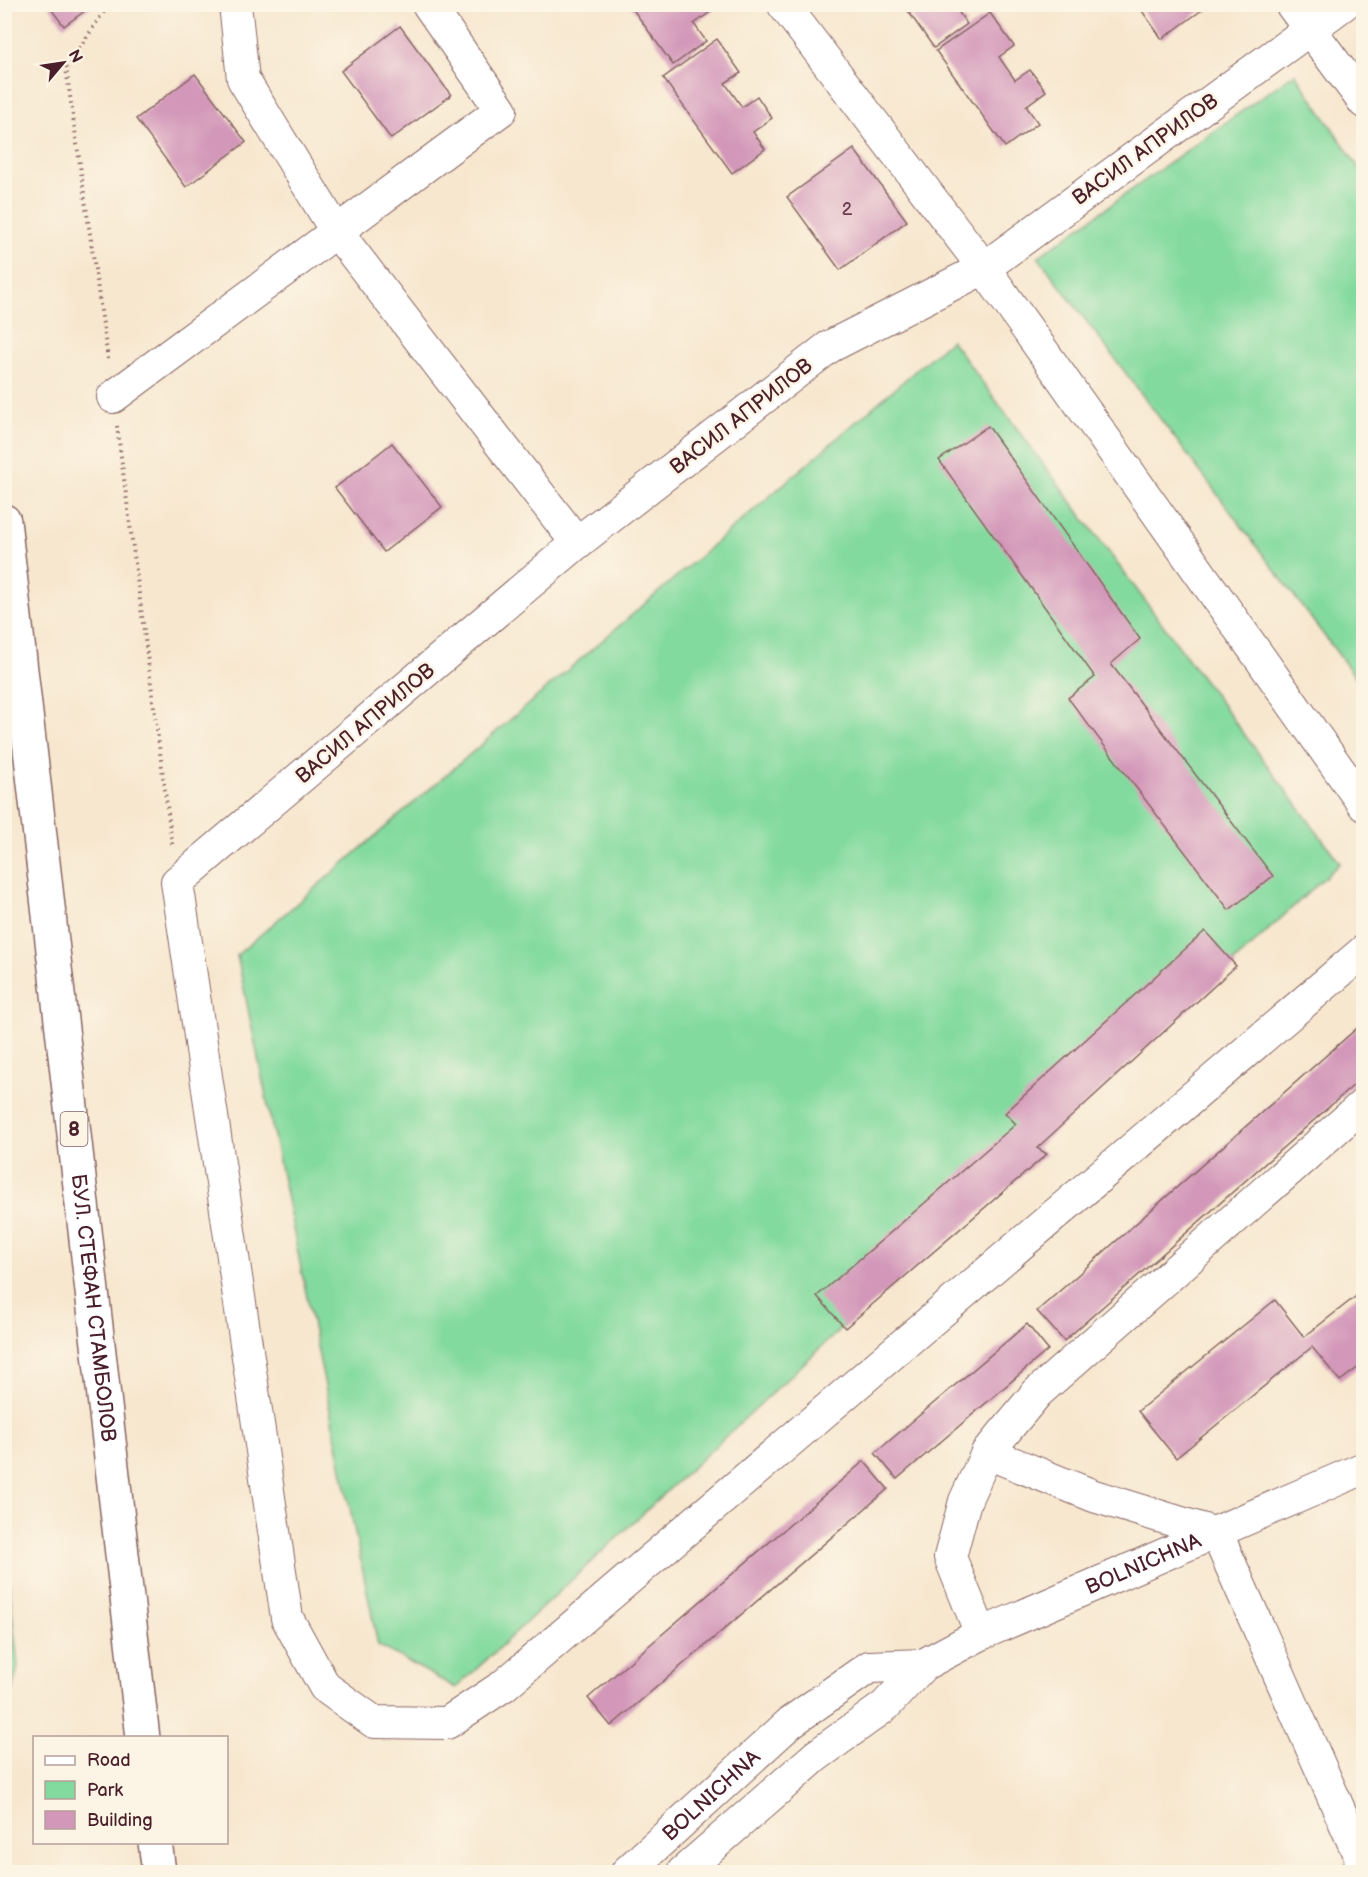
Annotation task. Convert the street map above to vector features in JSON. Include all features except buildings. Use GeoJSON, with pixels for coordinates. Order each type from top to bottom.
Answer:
{"type":"FeatureCollection","features":[{"type":"Feature","properties":{"kind":"main road","name":"БУЛ. СТЕФАН СТАМБОЛОВ"},"geometry":{"type":"LineString","coordinates":[[4,521],[143,1736]]}},
{"type":"Feature","properties":{"kind":"main road"},"geometry":{"type":"LineString","coordinates":[[155,1844],[159,1872]]}},
{"type":"Feature","properties":{"kind":"street"},"geometry":{"type":"LineString","coordinates":[[113,397],[501,110],[428,4]]}},
{"type":"Feature","properties":{"kind":"street"},"geometry":{"type":"LineString","coordinates":[[783,4],[984,268],[1364,805]]}},
{"type":"Feature","properties":{"kind":"street","name":"ВАСИЛ АПРИЛОВ"},"geometry":{"type":"LineString","coordinates":[[177,882],[577,543],[829,347],[984,268],[1300,17],[1344,4]]}},
{"type":"Feature","properties":{"kind":"street"},"geometry":{"type":"LineString","coordinates":[[241,8],[243,80],[336,231],[577,543]]}},
{"type":"Feature","properties":{"kind":"street"},"geometry":{"type":"LineString","coordinates":[[1300,17],[1364,102]]}},
{"type":"Feature","properties":{"kind":"street"},"geometry":{"type":"LineString","coordinates":[[177,882],[287,1618],[325,1687],[374,1722],[447,1723],[503,1686],[1364,951]]}},
{"type":"Feature","properties":{"kind":"street"},"geometry":{"type":"LineString","coordinates":[[981,1634],[950,1557],[965,1501],[987,1453],[1037,1393],[1364,1104]]}},
{"type":"Feature","properties":{"kind":"street"},"geometry":{"type":"LineString","coordinates":[[987,1453],[1094,1496],[1217,1534],[1364,1866]]}},
{"type":"Feature","properties":{"kind":"street","name":"BOLNICHNA"},"geometry":{"type":"LineString","coordinates":[[683,1872],[816,1756],[885,1706],[923,1665],[981,1634],[1217,1534],[1364,1468]]}},
{"type":"Feature","properties":{"kind":"street","name":"BOLNICHNA"},"geometry":{"type":"LineString","coordinates":[[627,1872],[791,1722],[869,1666],[923,1665]]}},
{"type":"Feature","properties":{"kind":"path"},"geometry":{"type":"LineString","coordinates":[[109,4],[66,68],[113,397],[177,882]]}},
{"type":"Feature","properties":{"kind":"green space"},"geometry":{"type":"Polygon","coordinates":[[[1295,73],[1363,174],[1363,687],[1038,257],[1295,73]]]}},
{"type":"Feature","properties":{"kind":"green space"},"geometry":{"type":"Polygon","coordinates":[[[951,340],[1340,863],[456,1688],[378,1645],[237,955],[951,340]]]}},
{"type":"Feature","properties":{"kind":"green space"},"geometry":{"type":"Polygon","coordinates":[[[5,1545],[18,1667],[4,1717],[5,1545]]]}}]}
